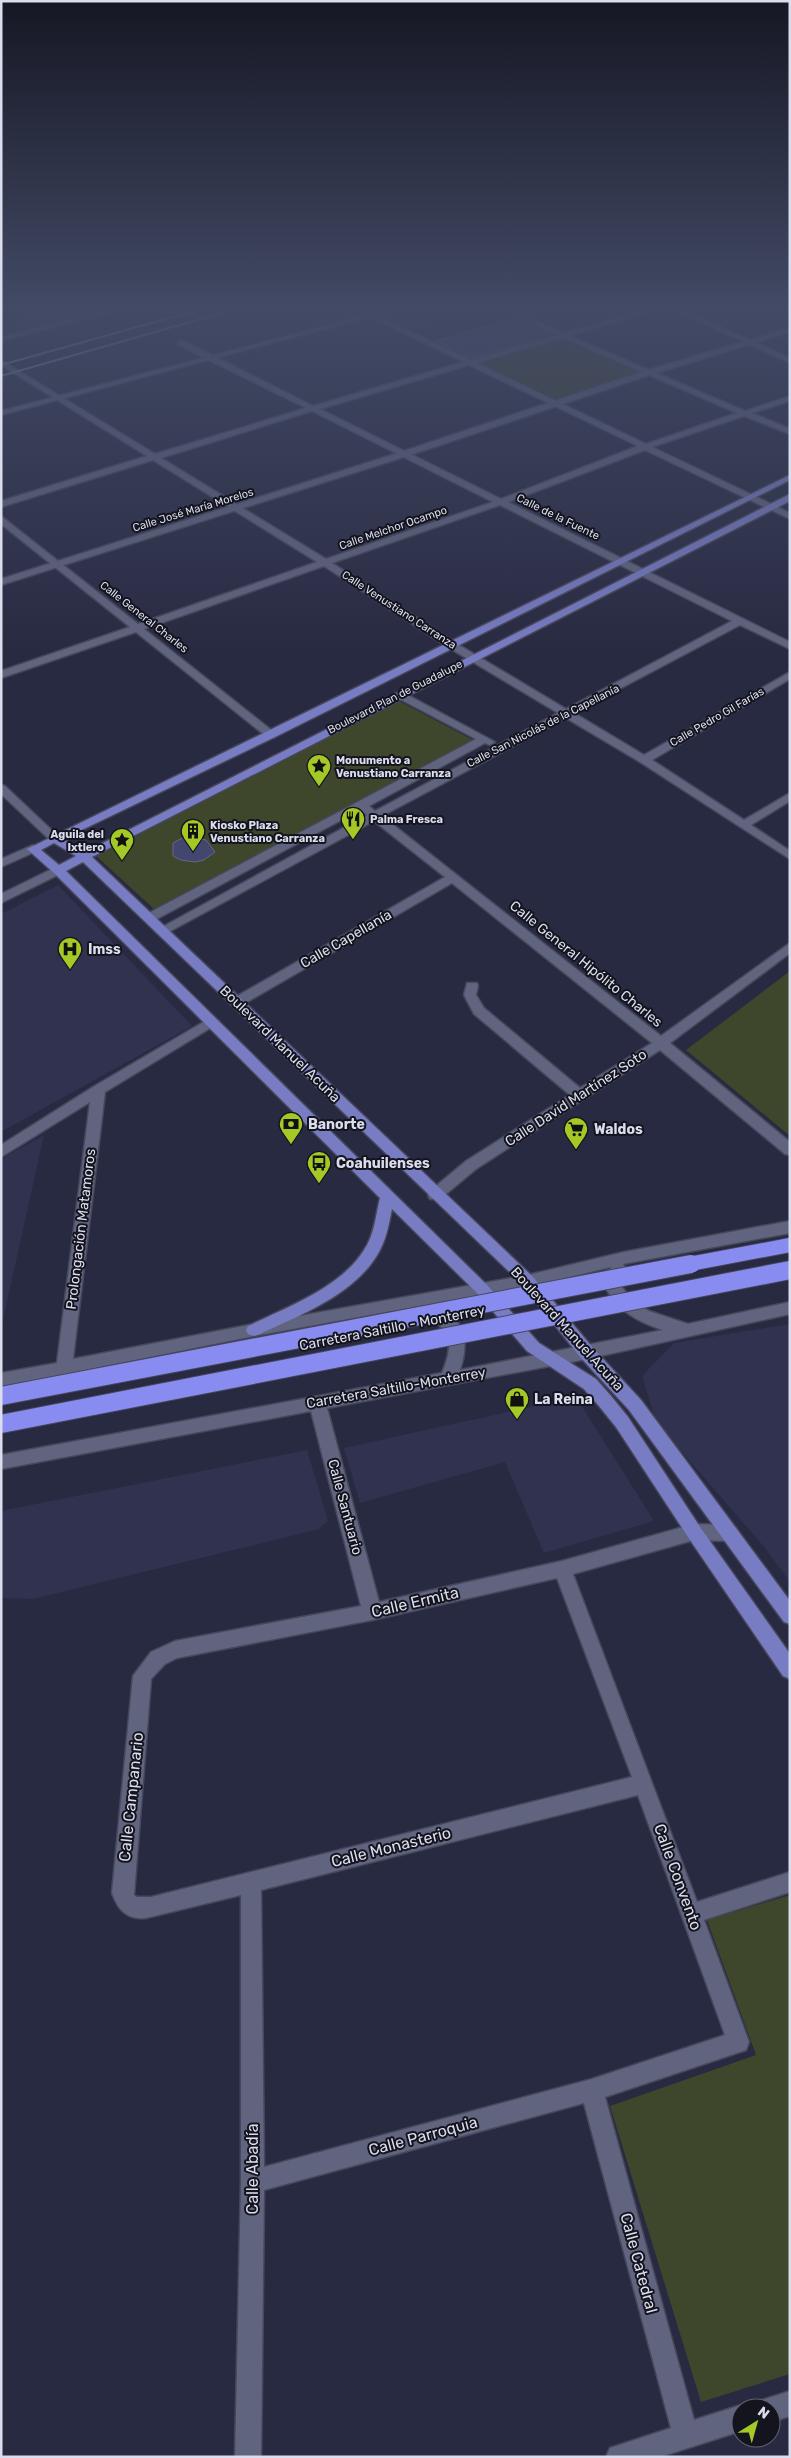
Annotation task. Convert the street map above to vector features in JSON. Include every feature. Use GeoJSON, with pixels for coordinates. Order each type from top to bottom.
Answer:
{"type":"FeatureCollection","features":[{"type":"Feature","properties":{"kind":"highway","name":"Carretera Saltillo - Monterrey"},"geometry":{"type":"LineString","coordinates":[[1,1396],[327,1332],[790,1245]]}},
{"type":"Feature","properties":{"kind":"highway","name":"Carretera Saltillo - Monterrey"},"geometry":{"type":"LineString","coordinates":[[1,1424],[790,1270]]}},
{"type":"Feature","properties":{"kind":"main road","name":"Boulevard Plan de Guadalupe"},"geometry":{"type":"LineString","coordinates":[[33,849],[271,735],[450,644],[790,477]]}},
{"type":"Feature","properties":{"kind":"main road","name":"Boulevard Plan de Guadalupe"},"geometry":{"type":"LineString","coordinates":[[58,870],[473,657],[643,573],[769,506],[790,497]]}},
{"type":"Feature","properties":{"kind":"main road","name":"Boulevard Manuel Acuña"},"geometry":{"type":"LineString","coordinates":[[55,839],[85,857],[435,1195],[528,1281],[587,1353],[635,1405],[790,1616]]}},
{"type":"Feature","properties":{"kind":"main road","name":"Boulevard Manuel Acuña"},"geometry":{"type":"LineString","coordinates":[[33,849],[58,870],[483,1290],[524,1338],[549,1359],[590,1384],[622,1422],[694,1532],[790,1670]]}},
{"type":"Feature","properties":{"kind":"main road"},"geometry":{"type":"LineString","coordinates":[[254,1330],[339,1285],[360,1267],[374,1247],[388,1197]]}},
{"type":"Feature","properties":{"kind":"street","name":"Calle Venustiano Carranza"},"geometry":{"type":"LineString","coordinates":[[100,425],[325,563],[450,644],[644,760],[790,856]]}},
{"type":"Feature","properties":{"kind":"street"},"geometry":{"type":"LineString","coordinates":[[1,504],[260,425]]}},
{"type":"Feature","properties":{"kind":"street","name":"Calle de la Fuente"},"geometry":{"type":"LineString","coordinates":[[343,425],[790,646]]}},
{"type":"Feature","properties":{"kind":"street","name":"Calle José María Morelos"},"geometry":{"type":"LineString","coordinates":[[1,582],[237,508],[491,425]]}},
{"type":"Feature","properties":{"kind":"street"},"geometry":{"type":"LineString","coordinates":[[599,425],[790,516]]}},
{"type":"Feature","properties":{"kind":"street","name":"Calle Melchor Ocampo"},"geometry":{"type":"LineString","coordinates":[[1,675],[500,502],[644,447],[712,425]]}},
{"type":"Feature","properties":{"kind":"street"},"geometry":{"type":"LineString","coordinates":[[772,425],[790,432]]}},
{"type":"Feature","properties":{"kind":"street","name":"Calle General Charles"},"geometry":{"type":"LineString","coordinates":[[1,519],[271,735]]}},
{"type":"Feature","properties":{"kind":"street","name":"Calle San Nicolás de la Capellanía"},"geometry":{"type":"LineString","coordinates":[[161,931],[500,748],[740,622]]}},
{"type":"Feature","properties":{"kind":"street","name":"Calle Pedro Gil Farías"},"geometry":{"type":"LineString","coordinates":[[644,760],[790,675]]}},
{"type":"Feature","properties":{"kind":"street"},"geometry":{"type":"LineString","coordinates":[[400,695],[500,748]]}},
{"type":"Feature","properties":{"kind":"street","name":"Calle San Nicolás de la Capellanía"},"geometry":{"type":"LineString","coordinates":[[149,918],[485,739]]}},
{"type":"Feature","properties":{"kind":"street"},"geometry":{"type":"LineString","coordinates":[[442,762],[457,771]]}},
{"type":"Feature","properties":{"kind":"street","name":"Boulevard Manuel Acuña"},"geometry":{"type":"LineString","coordinates":[[1,788],[55,839]]}},
{"type":"Feature","properties":{"kind":"street"},"geometry":{"type":"LineString","coordinates":[[744,825],[790,796]]}},
{"type":"Feature","properties":{"kind":"street","name":"Calle General Hipólito Charles"},"geometry":{"type":"LineString","coordinates":[[362,806],[454,877],[661,1043],[790,1150]]}},
{"type":"Feature","properties":{"kind":"street"},"geometry":{"type":"LineString","coordinates":[[306,835],[320,845]]}},
{"type":"Feature","properties":{"kind":"street","name":"Boulevard Plan de Guadalupe"},"geometry":{"type":"LineString","coordinates":[[1,864],[33,849]]}},
{"type":"Feature","properties":{"kind":"street","name":"Boulevard Plan de Guadalupe"},"geometry":{"type":"LineString","coordinates":[[1,899],[58,870]]}},
{"type":"Feature","properties":{"kind":"street","name":"Calle Capellanía"},"geometry":{"type":"LineString","coordinates":[[237,1002],[454,877]]}},
{"type":"Feature","properties":{"kind":"street"},"geometry":{"type":"LineString","coordinates":[[221,880],[234,891]]}},
{"type":"Feature","properties":{"kind":"street","name":"Calle David Martínez Soto"},"geometry":{"type":"LineString","coordinates":[[435,1195],[471,1165],[661,1043],[790,947]]}},
{"type":"Feature","properties":{"kind":"street"},"geometry":{"type":"LineString","coordinates":[[472,986],[470,995],[479,1011],[579,1095]]}},
{"type":"Feature","properties":{"kind":"street"},"geometry":{"type":"LineString","coordinates":[[1,1152],[98,1090],[212,1022]]}},
{"type":"Feature","properties":{"kind":"street","name":"Prolongación Matamoros"},"geometry":{"type":"LineString","coordinates":[[64,1368],[98,1090]]}},
{"type":"Feature","properties":{"kind":"street"},"geometry":{"type":"LineString","coordinates":[[1,1380],[413,1300],[483,1290],[624,1258],[790,1227]]}},
{"type":"Feature","properties":{"kind":"street"},"geometry":{"type":"LineString","coordinates":[[624,1258],[615,1272],[613,1287],[618,1296],[641,1315],[686,1330]]}},
{"type":"Feature","properties":{"kind":"street"},"geometry":{"type":"LineString","coordinates":[[413,1300],[445,1318],[458,1339],[459,1349],[448,1379]]}},
{"type":"Feature","properties":{"kind":"street","name":"Carretera Saltillo-Monterrey"},"geometry":{"type":"LineString","coordinates":[[1,1462],[587,1353],[790,1308]]}},
{"type":"Feature","properties":{"kind":"street","name":"Calle Santuario"},"geometry":{"type":"LineString","coordinates":[[317,1402],[372,1612]]}},
{"type":"Feature","properties":{"kind":"street","name":"Calle Ermita"},"geometry":{"type":"LineString","coordinates":[[142,1676],[158,1658],[175,1650],[372,1612],[562,1569],[694,1532],[730,1533]]}},
{"type":"Feature","properties":{"kind":"street","name":"Calle Convento"},"geometry":{"type":"LineString","coordinates":[[562,1569],[644,1784],[738,2042],[592,2090]]}},
{"type":"Feature","properties":{"kind":"street","name":"Calle Campanario"},"geometry":{"type":"LineString","coordinates":[[138,1909],[127,1904],[122,1893],[142,1676]]}},
{"type":"Feature","properties":{"kind":"street","name":"Calle Monasterio"},"geometry":{"type":"LineString","coordinates":[[138,1909],[644,1784]]}},
{"type":"Feature","properties":{"kind":"street","name":"Calle Abadía"},"geometry":{"type":"LineString","coordinates":[[248,2457],[253,2182],[251,1882]]}},
{"type":"Feature","properties":{"kind":"street"},"geometry":{"type":"LineString","coordinates":[[691,1914],[790,1882]]}},
{"type":"Feature","properties":{"kind":"street","name":"Calle Parroquia"},"geometry":{"type":"LineString","coordinates":[[253,2182],[592,2090]]}},
{"type":"Feature","properties":{"kind":"street","name":"Calle Catedral"},"geometry":{"type":"LineString","coordinates":[[592,2090],[686,2436]]}},
{"type":"Feature","properties":{"kind":"street"},"geometry":{"type":"LineString","coordinates":[[619,2457],[731,2421]]}},
{"type":"Feature","properties":{"kind":"shaded area","name":"Imss"},"geometry":{"type":"Polygon","coordinates":[[[58,885],[192,1026],[1,1132],[1,914],[58,885]]]}},
{"type":"Feature","properties":{"kind":"shaded area"},"geometry":{"type":"Polygon","coordinates":[[[44,1135],[1,1329],[1,1159],[44,1135]]]}},
{"type":"Feature","properties":{"kind":"shaded area"},"geometry":{"type":"Polygon","coordinates":[[[790,1324],[790,1582],[765,1548],[656,1422],[642,1376],[674,1343],[790,1324]]]}},
{"type":"Feature","properties":{"kind":"shaded area"},"geometry":{"type":"Polygon","coordinates":[[[576,1397],[654,1521],[544,1553],[505,1462],[360,1503],[344,1448],[576,1397]]]}},
{"type":"Feature","properties":{"kind":"shaded area"},"geometry":{"type":"Polygon","coordinates":[[[307,1450],[328,1521],[319,1529],[33,1599],[1,1598],[1,1511],[307,1450]]]}},
{"type":"Feature","properties":{"kind":"green space"},"geometry":{"type":"Polygon","coordinates":[[[399,701],[475,741],[154,909],[95,855],[399,701]]]}},
{"type":"Feature","properties":{"kind":"green space"},"geometry":{"type":"Polygon","coordinates":[[[790,971],[790,1136],[686,1050],[790,971]]]}},
{"type":"Feature","properties":{"kind":"green space"},"geometry":{"type":"Polygon","coordinates":[[[790,1895],[790,2374],[701,2402],[610,2106],[756,2055],[707,1920],[790,1895]]]}},
{"type":"Feature","properties":{"kind":"building","name":"Kiosko Plaza Venustiano Carranza"},"geometry":{"type":"Polygon","coordinates":[[[190,837],[206,840],[215,852],[204,860],[195,862],[181,860],[173,856],[173,843],[182,838],[190,837]]]}},
{"type":"Feature","properties":{"kind":"place","name":"Monumento a Venustiano Carranza"},"geometry":{"type":"Point","coordinates":[319,787]}},
{"type":"Feature","properties":{"kind":"place","name":"Palma Fresca"},"geometry":{"type":"Point","coordinates":[353,840]}},
{"type":"Feature","properties":{"kind":"place","name":"Kiosko Plaza Venustiano Carranza"},"geometry":{"type":"Point","coordinates":[193,852]}},
{"type":"Feature","properties":{"kind":"place","name":"Aguila del Ixtlero"},"geometry":{"type":"Point","coordinates":[122,861]}},
{"type":"Feature","properties":{"kind":"place","name":"Imss"},"geometry":{"type":"Point","coordinates":[70,970]}},
{"type":"Feature","properties":{"kind":"place","name":"Banorte"},"geometry":{"type":"Point","coordinates":[291,1145]}},
{"type":"Feature","properties":{"kind":"place","name":"Waldos"},"geometry":{"type":"Point","coordinates":[576,1150]}},
{"type":"Feature","properties":{"kind":"place","name":"Coahuilenses"},"geometry":{"type":"Point","coordinates":[319,1184]}},
{"type":"Feature","properties":{"kind":"place","name":"La Reina"},"geometry":{"type":"Point","coordinates":[517,1420]}}]}
